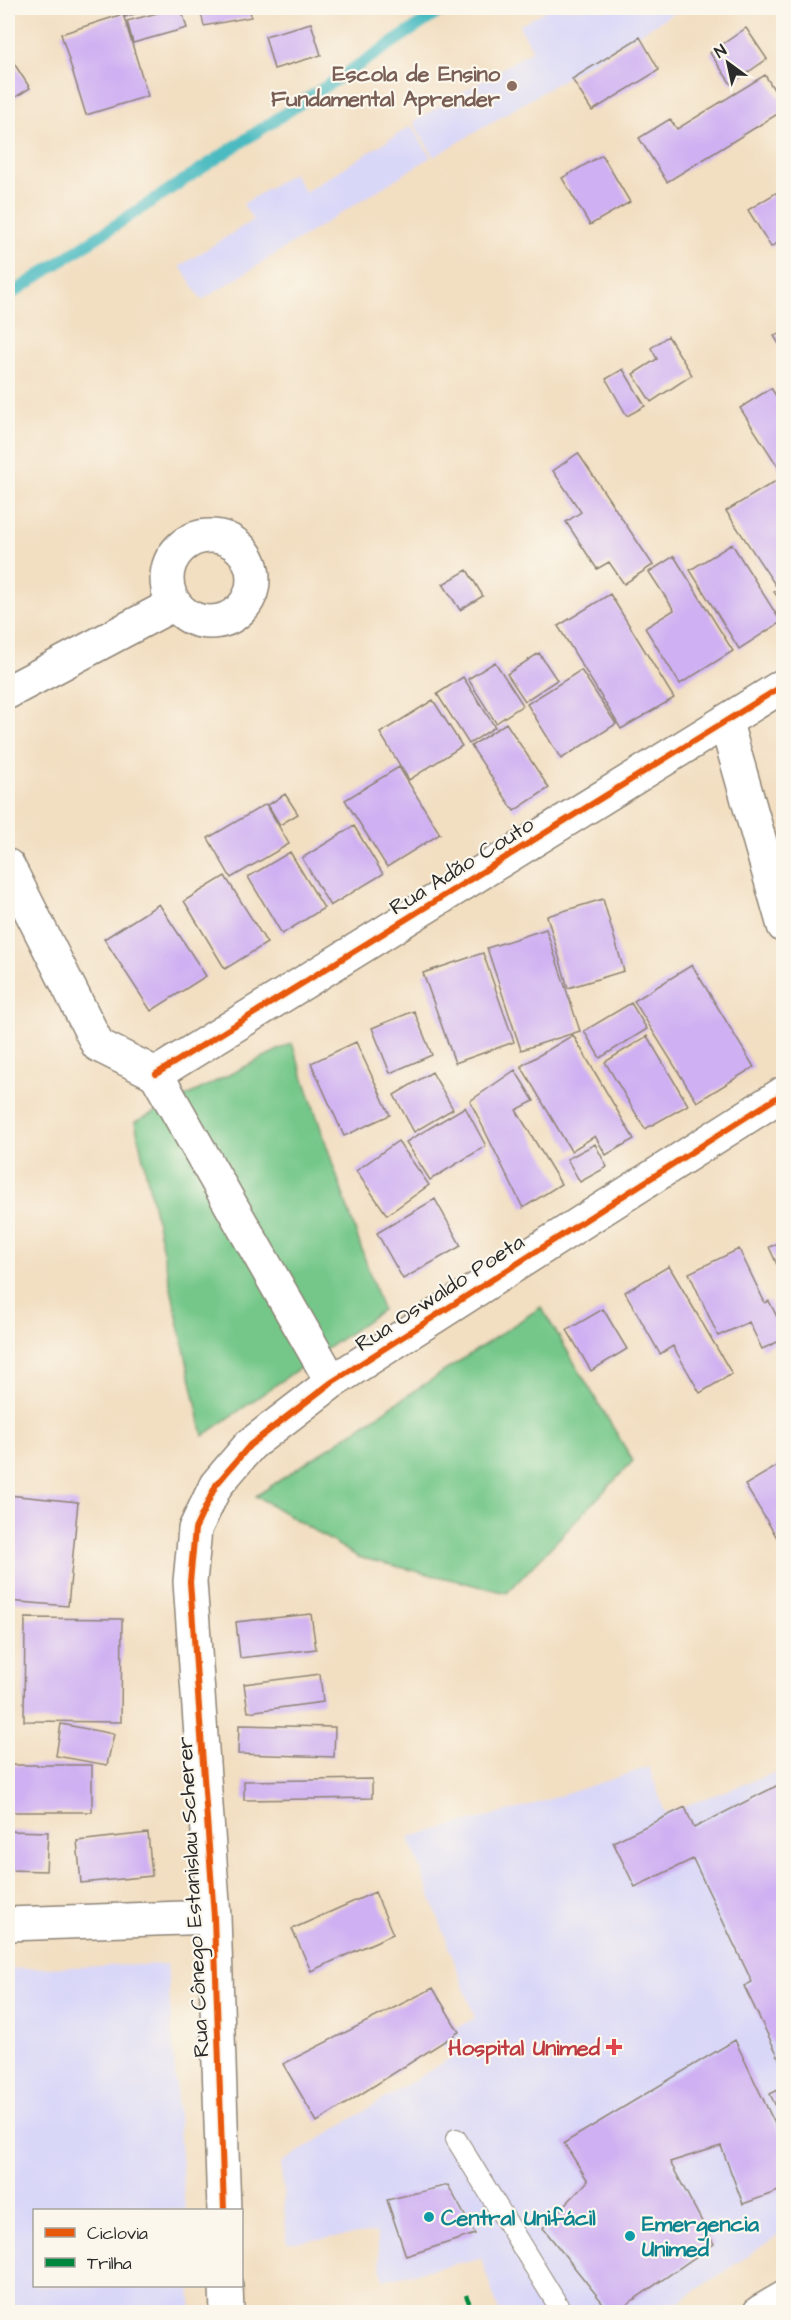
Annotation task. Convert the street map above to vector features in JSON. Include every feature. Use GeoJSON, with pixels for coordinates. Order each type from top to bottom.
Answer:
{"type":"FeatureCollection","features":[{"type":"Feature","properties":{"kind":"street"},"geometry":{"type":"LineString","coordinates":[[8,692],[174,604]]}},
{"type":"Feature","properties":{"kind":"street","name":"Rua Adão Couto"},"geometry":{"type":"LineString","coordinates":[[156,1074],[783,686]]}},
{"type":"Feature","properties":{"kind":"street"},"geometry":{"type":"LineString","coordinates":[[726,723],[783,926]]}},
{"type":"Feature","properties":{"kind":"street"},"geometry":{"type":"LineString","coordinates":[[8,866],[98,1044],[156,1074],[332,1382]]}},
{"type":"Feature","properties":{"kind":"street","name":"Rua Oswaldo Poeta"},"geometry":{"type":"LineString","coordinates":[[189,1582],[195,1529],[216,1485],[250,1445],[332,1382],[783,1093]]}},
{"type":"Feature","properties":{"kind":"street","name":"Rua Cônego Estanislau Scherer"},"geometry":{"type":"LineString","coordinates":[[189,1582],[214,1917],[224,2209]]}},
{"type":"Feature","properties":{"kind":"street"},"geometry":{"type":"LineString","coordinates":[[8,1924],[214,1917]]}},
{"type":"Feature","properties":{"kind":"street"},"geometry":{"type":"LineString","coordinates":[[226,2287],[227,2313]]}},
{"type":"Feature","properties":{"kind":"street"},"geometry":{"type":"LineString","coordinates":[[760,2313],[783,2298]]}},
{"type":"Feature","properties":{"kind":"lane"},"geometry":{"type":"LineString","coordinates":[[456,2139],[562,2313]]}},
{"type":"Feature","properties":{"kind":"shaded area","name":"Escola de Ensino Fundamental Aprender"},"geometry":{"type":"Polygon","coordinates":[[[550,8],[600,8],[603,11],[609,8],[682,8],[434,157],[413,122],[533,50],[519,26],[550,8]]]}},
{"type":"Feature","properties":{"kind":"shaded area","name":"Escola de Ensino Fundamental Aprender"},"geometry":{"type":"Polygon","coordinates":[[[411,126],[431,157],[202,300],[180,266],[253,220],[243,204],[293,173],[305,192],[411,126]]]}},
{"type":"Feature","properties":{"kind":"shaded area","name":"Hospital Unimed"},"geometry":{"type":"Polygon","coordinates":[[[649,1767],[665,1813],[783,1770],[783,2232],[664,2312],[499,2312],[481,2258],[383,2280],[376,2232],[287,2243],[281,2163],[450,2058],[438,2037],[475,2018],[409,1837],[522,1808],[649,1767]]]}},
{"type":"Feature","properties":{"kind":"shaded area"},"geometry":{"type":"Polygon","coordinates":[[[167,1964],[185,2209],[33,2209],[33,2287],[190,2287],[192,2312],[8,2312],[8,1969],[167,1964]]]}},
{"type":"Feature","properties":{"kind":"green space"},"geometry":{"type":"Polygon","coordinates":[[[292,1043],[382,1310],[203,1436],[135,1122],[292,1043]]]}},
{"type":"Feature","properties":{"kind":"green space"},"geometry":{"type":"Polygon","coordinates":[[[541,1307],[633,1461],[507,1593],[358,1557],[256,1496],[541,1307]]]}},
{"type":"Feature","properties":{"kind":"building"},"geometry":{"type":"Polygon","coordinates":[[[122,8],[153,8],[125,17],[122,8]]]}},
{"type":"Feature","properties":{"kind":"building"},"geometry":{"type":"Polygon","coordinates":[[[181,8],[187,28],[133,43],[127,21],[181,8]]]}},
{"type":"Feature","properties":{"kind":"building"},"geometry":{"type":"Polygon","coordinates":[[[200,8],[250,8],[251,17],[204,26],[200,8]]]}},
{"type":"Feature","properties":{"kind":"building"},"geometry":{"type":"Polygon","coordinates":[[[123,14],[148,96],[86,115],[61,34],[123,14]]]}},
{"type":"Feature","properties":{"kind":"building"},"geometry":{"type":"Polygon","coordinates":[[[311,23],[321,55],[274,69],[265,36],[311,23]]]}},
{"type":"Feature","properties":{"kind":"building"},"geometry":{"type":"Polygon","coordinates":[[[746,28],[767,59],[731,84],[710,53],[746,28]]]}},
{"type":"Feature","properties":{"kind":"building"},"geometry":{"type":"Polygon","coordinates":[[[640,37],[659,70],[592,111],[572,79],[640,37]]]}},
{"type":"Feature","properties":{"kind":"building"},"geometry":{"type":"Polygon","coordinates":[[[8,54],[30,88],[8,102],[8,54]]]}},
{"type":"Feature","properties":{"kind":"building"},"geometry":{"type":"Polygon","coordinates":[[[765,75],[784,106],[784,110],[667,182],[639,138],[670,119],[677,129],[765,75]]]}},
{"type":"Feature","properties":{"kind":"building"},"geometry":{"type":"Polygon","coordinates":[[[602,155],[630,202],[590,225],[562,178],[602,155]]]}},
{"type":"Feature","properties":{"kind":"building"},"geometry":{"type":"Polygon","coordinates":[[[784,188],[784,239],[771,247],[748,210],[784,188]]]}},
{"type":"Feature","properties":{"kind":"building"},"geometry":{"type":"Polygon","coordinates":[[[784,331],[784,352],[774,336],[784,331]]]}},
{"type":"Feature","properties":{"kind":"building"},"geometry":{"type":"Polygon","coordinates":[[[668,336],[692,375],[651,402],[633,374],[657,359],[651,348],[668,336]]]}},
{"type":"Feature","properties":{"kind":"building"},"geometry":{"type":"Polygon","coordinates":[[[623,369],[645,406],[627,416],[606,379],[623,369]]]}},
{"type":"Feature","properties":{"kind":"building"},"geometry":{"type":"Polygon","coordinates":[[[771,388],[784,408],[784,476],[740,408],[771,388]]]}},
{"type":"Feature","properties":{"kind":"building"},"geometry":{"type":"Polygon","coordinates":[[[578,453],[653,565],[624,584],[609,562],[597,569],[566,522],[581,512],[553,471],[578,453]]]}},
{"type":"Feature","properties":{"kind":"building"},"geometry":{"type":"Polygon","coordinates":[[[784,476],[784,606],[774,592],[778,589],[726,511],[784,476]]]}},
{"type":"Feature","properties":{"kind":"building"},"geometry":{"type":"Polygon","coordinates":[[[732,544],[781,622],[739,649],[690,570],[732,544]]]}},
{"type":"Feature","properties":{"kind":"building"},"geometry":{"type":"Polygon","coordinates":[[[674,556],[733,651],[680,684],[645,628],[674,610],[649,572],[674,556]]]}},
{"type":"Feature","properties":{"kind":"building"},"geometry":{"type":"Polygon","coordinates":[[[467,570],[483,596],[460,610],[443,584],[467,570]]]}},
{"type":"Feature","properties":{"kind":"building"},"geometry":{"type":"Polygon","coordinates":[[[610,594],[674,698],[621,729],[558,626],[610,594]]]}},
{"type":"Feature","properties":{"kind":"building"},"geometry":{"type":"Polygon","coordinates":[[[539,653],[557,680],[525,701],[507,674],[539,653]]]}},
{"type":"Feature","properties":{"kind":"building"},"geometry":{"type":"Polygon","coordinates":[[[495,662],[523,705],[496,723],[468,679],[495,662]]]}},
{"type":"Feature","properties":{"kind":"building"},"geometry":{"type":"Polygon","coordinates":[[[581,670],[616,724],[561,759],[527,704],[581,670]]]}},
{"type":"Feature","properties":{"kind":"building"},"geometry":{"type":"Polygon","coordinates":[[[463,677],[495,727],[469,744],[437,694],[463,677]]]}},
{"type":"Feature","properties":{"kind":"building"},"geometry":{"type":"Polygon","coordinates":[[[433,700],[462,746],[409,780],[380,733],[433,700]]]}},
{"type":"Feature","properties":{"kind":"building"},"geometry":{"type":"Polygon","coordinates":[[[506,723],[549,788],[514,811],[471,746],[506,723]]]}},
{"type":"Feature","properties":{"kind":"building"},"geometry":{"type":"Polygon","coordinates":[[[399,767],[440,834],[387,867],[345,800],[399,767]]]}},
{"type":"Feature","properties":{"kind":"building"},"geometry":{"type":"Polygon","coordinates":[[[285,794],[298,814],[280,825],[268,805],[285,794]]]}},
{"type":"Feature","properties":{"kind":"building"},"geometry":{"type":"Polygon","coordinates":[[[266,804],[289,844],[231,878],[208,838],[266,804]]]}},
{"type":"Feature","properties":{"kind":"building"},"geometry":{"type":"Polygon","coordinates":[[[354,826],[383,874],[330,906],[302,858],[354,826]]]}},
{"type":"Feature","properties":{"kind":"building"},"geometry":{"type":"Polygon","coordinates":[[[290,852],[324,908],[282,934],[248,877],[290,852]]]}},
{"type":"Feature","properties":{"kind":"building"},"geometry":{"type":"Polygon","coordinates":[[[225,876],[267,943],[225,969],[184,901],[225,876]]]}},
{"type":"Feature","properties":{"kind":"building"},"geometry":{"type":"Polygon","coordinates":[[[603,899],[624,971],[568,988],[547,916],[603,899]]]}},
{"type":"Feature","properties":{"kind":"building"},"geometry":{"type":"Polygon","coordinates":[[[159,904],[206,976],[151,1011],[104,939],[159,904]]]}},
{"type":"Feature","properties":{"kind":"building"},"geometry":{"type":"Polygon","coordinates":[[[546,929],[580,1031],[521,1050],[487,948],[546,929]]]}},
{"type":"Feature","properties":{"kind":"building"},"geometry":{"type":"Polygon","coordinates":[[[483,953],[514,1042],[455,1063],[423,973],[483,953]]]}},
{"type":"Feature","properties":{"kind":"building"},"geometry":{"type":"Polygon","coordinates":[[[692,965],[754,1067],[697,1102],[634,1001],[692,965]]]}},
{"type":"Feature","properties":{"kind":"building"},"geometry":{"type":"Polygon","coordinates":[[[631,1003],[647,1029],[600,1058],[584,1031],[631,1003]]]}},
{"type":"Feature","properties":{"kind":"building"},"geometry":{"type":"Polygon","coordinates":[[[414,1011],[432,1055],[390,1073],[372,1028],[414,1011]]]}},
{"type":"Feature","properties":{"kind":"building"},"geometry":{"type":"Polygon","coordinates":[[[573,1035],[634,1139],[606,1155],[595,1136],[571,1151],[521,1066],[573,1035]]]}},
{"type":"Feature","properties":{"kind":"building"},"geometry":{"type":"Polygon","coordinates":[[[647,1036],[688,1105],[645,1129],[605,1062],[647,1036]]]}},
{"type":"Feature","properties":{"kind":"building"},"geometry":{"type":"Polygon","coordinates":[[[356,1042],[390,1115],[344,1136],[311,1063],[356,1042]]]}},
{"type":"Feature","properties":{"kind":"building"},"geometry":{"type":"Polygon","coordinates":[[[515,1070],[534,1101],[516,1110],[561,1184],[523,1208],[470,1101],[515,1070]]]}},
{"type":"Feature","properties":{"kind":"building"},"geometry":{"type":"Polygon","coordinates":[[[432,1072],[453,1109],[414,1132],[394,1095],[432,1072]]]}},
{"type":"Feature","properties":{"kind":"building"},"geometry":{"type":"Polygon","coordinates":[[[465,1107],[486,1146],[430,1180],[406,1142],[465,1107]]]}},
{"type":"Feature","properties":{"kind":"building"},"geometry":{"type":"Polygon","coordinates":[[[398,1141],[429,1185],[387,1215],[356,1171],[398,1141]]]}},
{"type":"Feature","properties":{"kind":"building"},"geometry":{"type":"Polygon","coordinates":[[[595,1144],[607,1167],[580,1182],[567,1159],[595,1144]]]}},
{"type":"Feature","properties":{"kind":"building"},"geometry":{"type":"Polygon","coordinates":[[[435,1199],[461,1246],[403,1279],[377,1233],[435,1199]]]}},
{"type":"Feature","properties":{"kind":"building"},"geometry":{"type":"Polygon","coordinates":[[[784,1241],[784,1280],[769,1247],[784,1241]]]}},
{"type":"Feature","properties":{"kind":"building"},"geometry":{"type":"Polygon","coordinates":[[[739,1249],[765,1303],[769,1301],[784,1331],[784,1339],[762,1349],[749,1322],[718,1336],[689,1273],[739,1249]]]}},
{"type":"Feature","properties":{"kind":"building"},"geometry":{"type":"Polygon","coordinates":[[[669,1266],[732,1374],[700,1393],[673,1346],[660,1354],[625,1292],[669,1266]]]}},
{"type":"Feature","properties":{"kind":"building"},"geometry":{"type":"Polygon","coordinates":[[[603,1309],[627,1349],[591,1371],[567,1330],[603,1309]]]}},
{"type":"Feature","properties":{"kind":"building"},"geometry":{"type":"Polygon","coordinates":[[[784,1462],[784,1549],[745,1485],[784,1462]]]}},
{"type":"Feature","properties":{"kind":"building"},"geometry":{"type":"Polygon","coordinates":[[[8,1495],[78,1502],[68,1606],[8,1601],[8,1495]]]}},
{"type":"Feature","properties":{"kind":"building"},"geometry":{"type":"Polygon","coordinates":[[[311,1614],[316,1649],[240,1658],[236,1622],[311,1614]]]}},
{"type":"Feature","properties":{"kind":"building"},"geometry":{"type":"Polygon","coordinates":[[[25,1618],[122,1619],[121,1722],[24,1721],[25,1618]]]}},
{"type":"Feature","properties":{"kind":"building"},"geometry":{"type":"Polygon","coordinates":[[[320,1674],[323,1702],[248,1712],[244,1684],[320,1674]]]}},
{"type":"Feature","properties":{"kind":"building"},"geometry":{"type":"Polygon","coordinates":[[[61,1724],[114,1734],[107,1765],[56,1756],[61,1724]]]}},
{"type":"Feature","properties":{"kind":"building"},"geometry":{"type":"Polygon","coordinates":[[[239,1725],[335,1727],[334,1757],[238,1754],[239,1725]]]}},
{"type":"Feature","properties":{"kind":"building"},"geometry":{"type":"Polygon","coordinates":[[[8,1765],[92,1765],[92,1812],[8,1812],[8,1765]]]}},
{"type":"Feature","properties":{"kind":"building"},"geometry":{"type":"Polygon","coordinates":[[[372,1779],[372,1798],[244,1800],[244,1781],[372,1779]]]}},
{"type":"Feature","properties":{"kind":"building"},"geometry":{"type":"Polygon","coordinates":[[[784,1782],[784,2068],[744,1986],[752,1982],[693,1859],[635,1887],[613,1842],[685,1807],[694,1828],[784,1782]]]}},
{"type":"Feature","properties":{"kind":"building"},"geometry":{"type":"Polygon","coordinates":[[[8,1831],[48,1832],[46,1871],[8,1870],[8,1831]]]}},
{"type":"Feature","properties":{"kind":"building"},"geometry":{"type":"Polygon","coordinates":[[[148,1833],[152,1876],[81,1883],[77,1841],[148,1833]]]}},
{"type":"Feature","properties":{"kind":"building"},"geometry":{"type":"Polygon","coordinates":[[[375,1892],[393,1934],[311,1971],[292,1929],[375,1892]]]}},
{"type":"Feature","properties":{"kind":"building"},"geometry":{"type":"Polygon","coordinates":[[[433,1988],[459,2032],[317,2122],[283,2064],[433,1988]]]}},
{"type":"Feature","properties":{"kind":"building"},"geometry":{"type":"Polygon","coordinates":[[[735,2040],[784,2143],[784,2189],[743,2204],[721,2146],[670,2162],[714,2244],[616,2312],[610,2312],[543,2228],[588,2181],[564,2143],[735,2040]]]}},
{"type":"Feature","properties":{"kind":"building"},"geometry":{"type":"Polygon","coordinates":[[[784,2087],[784,2123],[770,2094],[784,2087]]]}},
{"type":"Feature","properties":{"kind":"building","name":"Central Unifácil"},"geometry":{"type":"Polygon","coordinates":[[[448,2185],[475,2234],[406,2256],[387,2200],[448,2185]]]}},
{"type":"Feature","properties":{"kind":"waterway"},"geometry":{"type":"LineString","coordinates":[[8,296],[445,8]]}},
{"type":"Feature","properties":{"kind":"marked path"},"geometry":{"type":"LineString","coordinates":[[466,2295],[473,2312]]}},
{"type":"Feature","properties":{"kind":"cycle path"},"geometry":{"type":"LineString","coordinates":[[156,1074],[784,685]]}},
{"type":"Feature","properties":{"kind":"cycle path"},"geometry":{"type":"LineString","coordinates":[[224,2209],[214,1917],[190,1582],[195,1529],[216,1485],[250,1445],[332,1382],[784,1093]]}},
{"type":"Feature","properties":{"kind":"place","name":"Escola de Ensino Fundamental Aprender"},"geometry":{"type":"Point","coordinates":[512,86]}},
{"type":"Feature","properties":{"kind":"place","name":"Hospital Unimed"},"geometry":{"type":"Point","coordinates":[614,2047]}},
{"type":"Feature","properties":{"kind":"place","name":"Central Unifácil"},"geometry":{"type":"Point","coordinates":[429,2217]}},
{"type":"Feature","properties":{"kind":"place","name":"Emergencia Unimed"},"geometry":{"type":"Point","coordinates":[630,2236]}}]}
